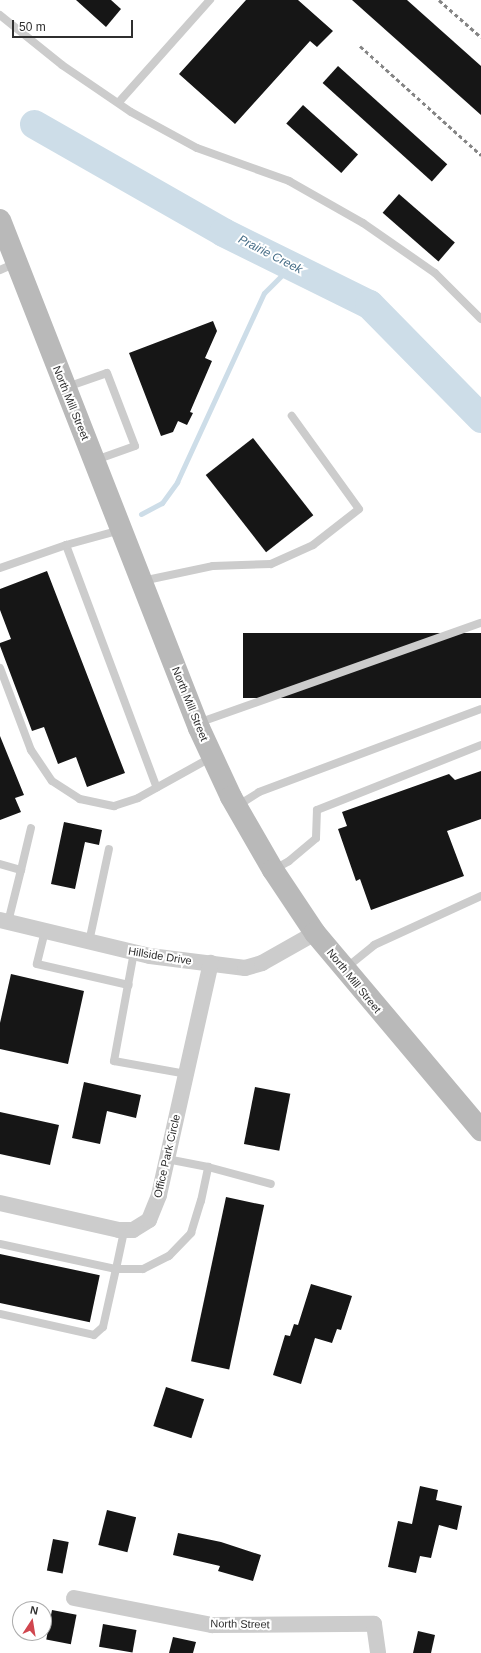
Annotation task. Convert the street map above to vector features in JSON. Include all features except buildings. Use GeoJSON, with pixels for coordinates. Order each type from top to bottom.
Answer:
{"type":"FeatureCollection","features":[{"type":"Feature","properties":{"kind":"main road","name":"North Mill Street"},"geometry":{"type":"LineString","coordinates":[[0,220],[8,266],[65,388],[197,723],[236,806],[273,870],[315,933],[344,970],[481,1130]]}},
{"type":"Feature","properties":{"kind":"street","name":"Hillside Drive"},"geometry":{"type":"LineString","coordinates":[[4,921],[134,952],[245,968],[262,963],[315,933]]}},
{"type":"Feature","properties":{"kind":"street","name":"Office Park Circle"},"geometry":{"type":"LineString","coordinates":[[0,1203],[124,1230],[133,1230],[149,1220],[159,1194],[168,1159],[211,963]]}},
{"type":"Feature","properties":{"kind":"street","name":"North Street"},"geometry":{"type":"LineString","coordinates":[[74,1598],[212,1625],[374,1624],[378,1653]]}},
{"type":"Feature","properties":{"kind":"lane"},"geometry":{"type":"LineString","coordinates":[[119,102],[210,0]]}},
{"type":"Feature","properties":{"kind":"lane"},"geometry":{"type":"LineString","coordinates":[[0,15],[62,65],[119,102],[131,112],[197,148],[289,182],[363,223],[435,273],[481,319]]}},
{"type":"Feature","properties":{"kind":"lane"},"geometry":{"type":"LineString","coordinates":[[65,388],[107,372],[135,446],[94,461]]}},
{"type":"Feature","properties":{"kind":"lane"},"geometry":{"type":"LineString","coordinates":[[141,581],[213,566],[271,564],[313,545],[359,509],[292,416]]}},
{"type":"Feature","properties":{"kind":"lane"},"geometry":{"type":"LineString","coordinates":[[0,568],[66,545],[120,530]]}},
{"type":"Feature","properties":{"kind":"lane"},"geometry":{"type":"LineString","coordinates":[[66,545],[157,788]]}},
{"type":"Feature","properties":{"kind":"lane"},"geometry":{"type":"LineString","coordinates":[[197,723],[481,623]]}},
{"type":"Feature","properties":{"kind":"lane"},"geometry":{"type":"LineString","coordinates":[[0,668],[30,750],[52,781],[80,799],[114,806],[138,798],[212,757]]}},
{"type":"Feature","properties":{"kind":"lane"},"geometry":{"type":"LineString","coordinates":[[236,806],[259,792],[481,709]]}},
{"type":"Feature","properties":{"kind":"lane"},"geometry":{"type":"LineString","coordinates":[[273,870],[289,861],[316,838],[317,810],[481,745]]}},
{"type":"Feature","properties":{"kind":"lane"},"geometry":{"type":"LineString","coordinates":[[4,921],[21,870],[31,828]]}},
{"type":"Feature","properties":{"kind":"lane"},"geometry":{"type":"LineString","coordinates":[[89,942],[109,849]]}},
{"type":"Feature","properties":{"kind":"lane"},"geometry":{"type":"LineString","coordinates":[[0,864],[21,870]]}},
{"type":"Feature","properties":{"kind":"lane"},"geometry":{"type":"LineString","coordinates":[[344,970],[374,944],[481,896]]}},
{"type":"Feature","properties":{"kind":"lane"},"geometry":{"type":"LineString","coordinates":[[45,931],[37,964],[128,985]]}},
{"type":"Feature","properties":{"kind":"lane"},"geometry":{"type":"LineString","coordinates":[[134,952],[114,1061],[186,1074]]}},
{"type":"Feature","properties":{"kind":"lane"},"geometry":{"type":"LineString","coordinates":[[168,1159],[208,1167],[271,1184]]}},
{"type":"Feature","properties":{"kind":"lane"},"geometry":{"type":"LineString","coordinates":[[0,1244],[116,1269],[143,1269],[173,1252],[190,1232],[201,1201],[208,1167]]}},
{"type":"Feature","properties":{"kind":"lane"},"geometry":{"type":"LineString","coordinates":[[0,1314],[94,1335],[103,1327],[124,1230]]}},
{"type":"Feature","properties":{"kind":"waterway","name":"Prairie Creek"},"geometry":{"type":"LineString","coordinates":[[34,124],[223,232],[369,304],[481,418]]}},
{"type":"Feature","properties":{"kind":"waterway"},"geometry":{"type":"LineString","coordinates":[[141,514],[162,503],[177,482],[264,293],[291,266]]}},
{"type":"Feature","properties":{"kind":"railway"},"geometry":{"type":"LineString","coordinates":[[439,0],[481,37]]}},
{"type":"Feature","properties":{"kind":"railway"},"geometry":{"type":"LineString","coordinates":[[360,46],[481,155]]}}]}
